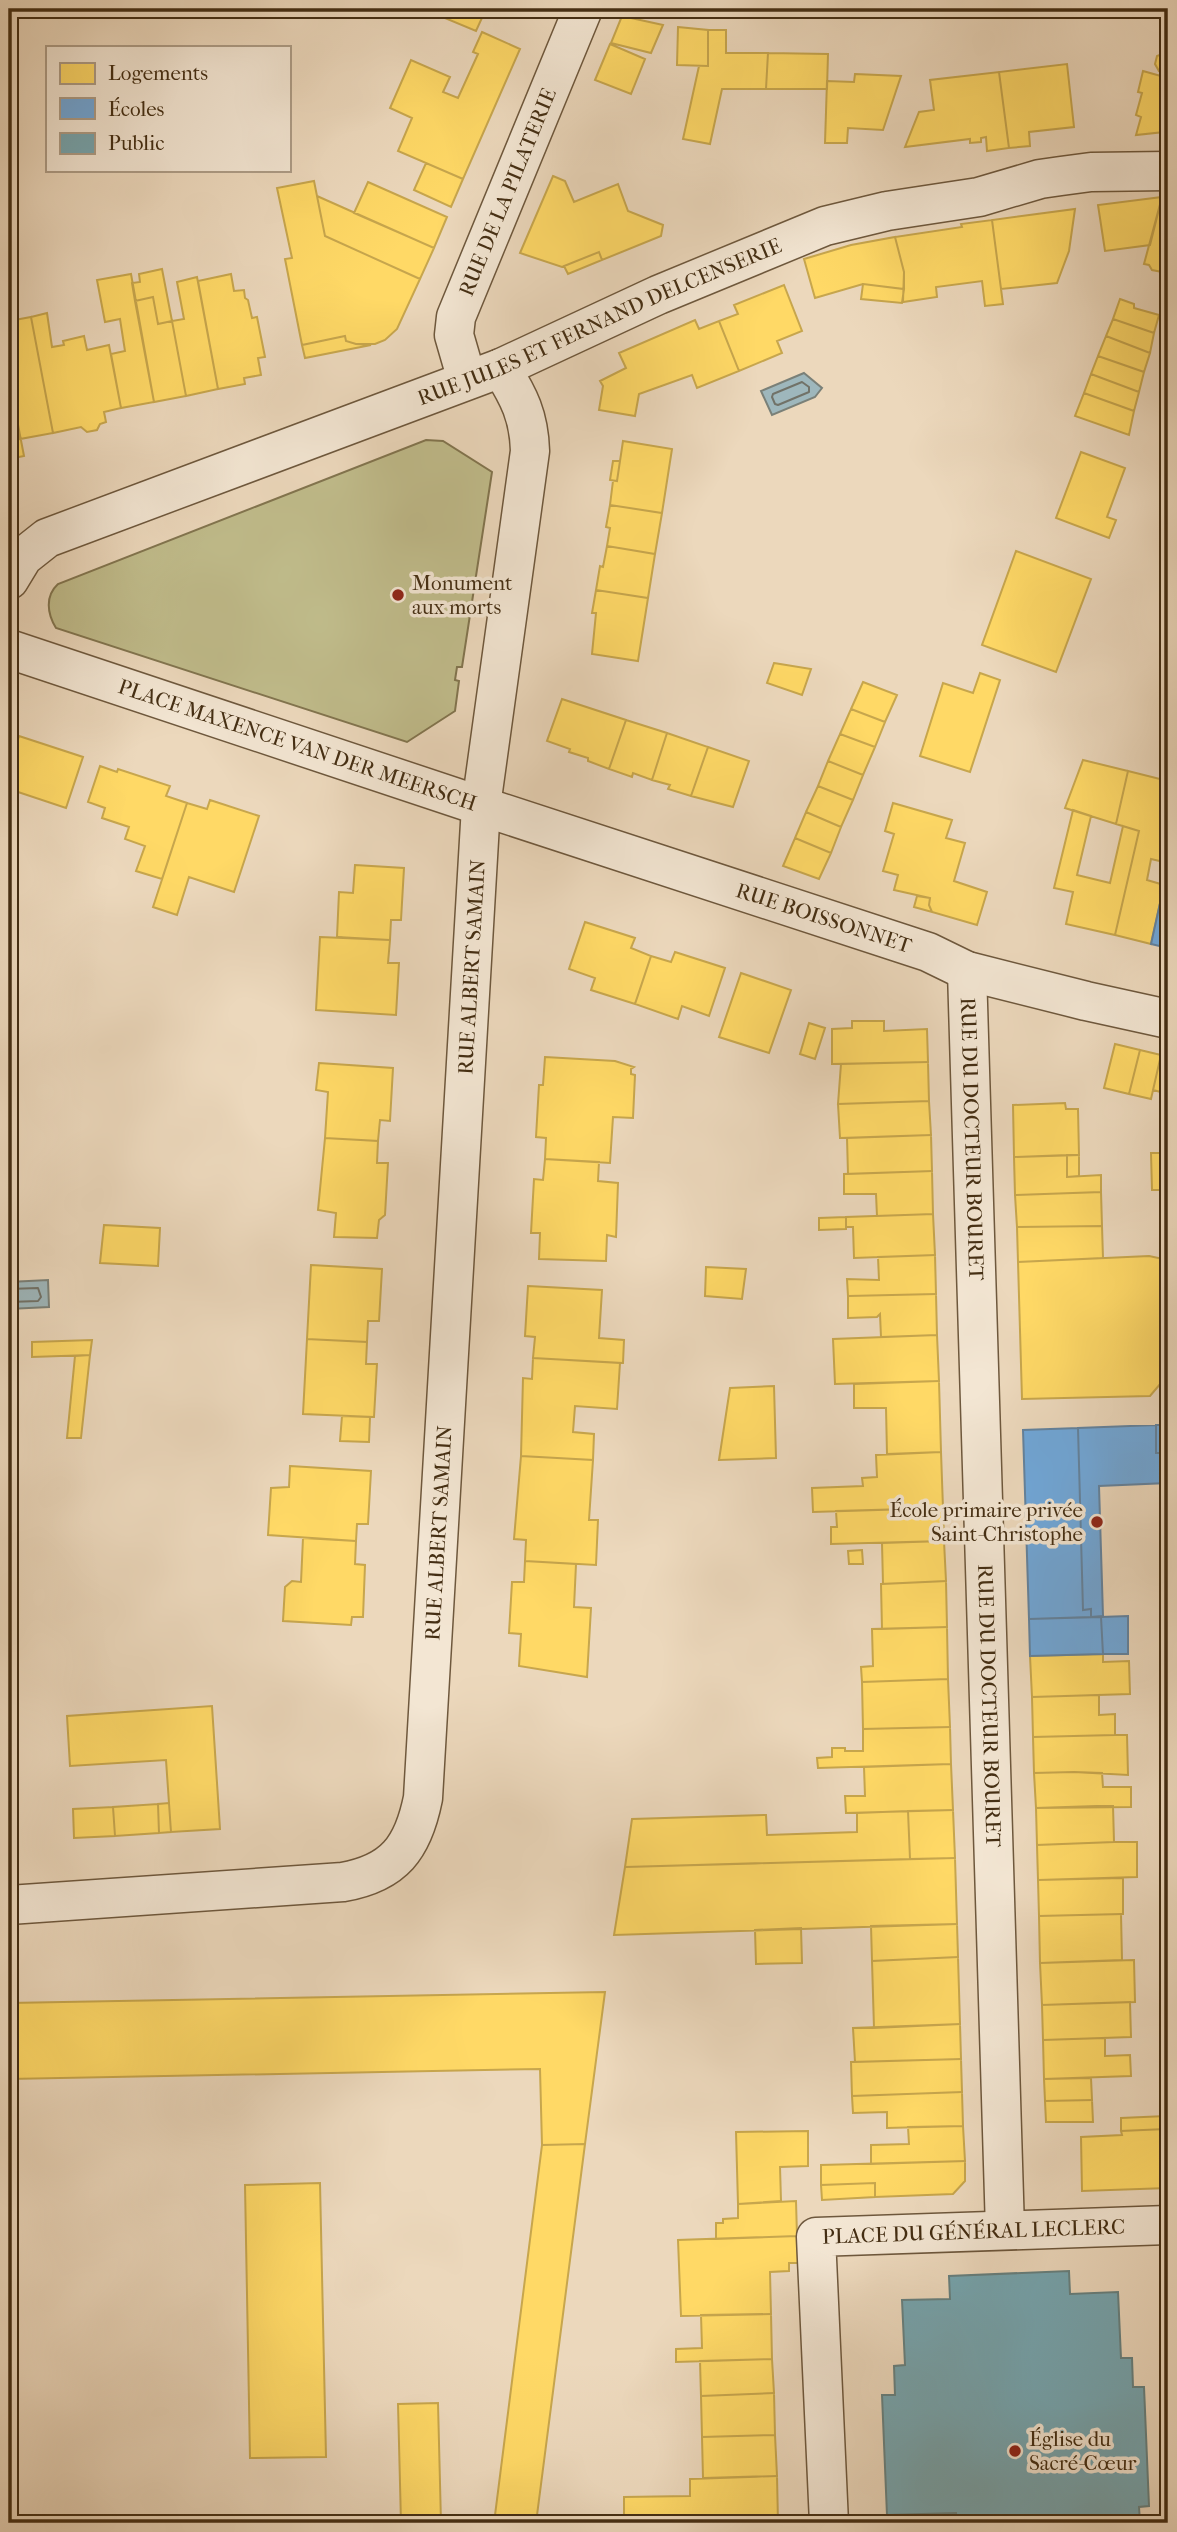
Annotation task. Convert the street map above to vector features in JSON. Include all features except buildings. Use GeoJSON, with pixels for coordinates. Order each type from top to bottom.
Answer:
{"type":"FeatureCollection","features":[{"type":"Feature","properties":{"kind":"street","name":"RUE DE LA PILATERIE"},"geometry":{"type":"LineString","coordinates":[[484,374],[454,335],[456,317],[583,9]]}},
{"type":"Feature","properties":{"kind":"street","name":"RUE JULES ET FERNAND DELCENSERIE"},"geometry":{"type":"LineString","coordinates":[[9,554],[484,374],[658,295],[792,238],[844,220],[979,197],[1040,179],[1091,172],[1168,172]]}},
{"type":"Feature","properties":{"kind":"street","name":"PLACE MAXENCE VAN DER MEERSCH"},"geometry":{"type":"LineString","coordinates":[[14,645],[481,806],[530,451],[529,430],[522,403],[484,374]]}},
{"type":"Feature","properties":{"kind":"street","name":"RUE JULES ET FERNAND DELCENSERIE"},"geometry":{"type":"LineString","coordinates":[[9,580],[23,557],[47,538]]}},
{"type":"Feature","properties":{"kind":"street","name":"RUE BOISSONNET"},"geometry":{"type":"LineString","coordinates":[[481,806],[928,951],[967,971],[1086,1002],[1168,1019]]}},
{"type":"Feature","properties":{"kind":"street","name":"RUE ALBERT SAMAIN"},"geometry":{"type":"LineString","coordinates":[[9,1905],[343,1882],[364,1878],[380,1871],[397,1858],[410,1842],[423,1798],[481,806]]}},
{"type":"Feature","properties":{"kind":"street","name":"RUE DU DOCTEUR BOURET"},"geometry":{"type":"LineString","coordinates":[[967,971],[1005,2230]]}},
{"type":"Feature","properties":{"kind":"street","name":"PLACE DU GÉNÉRAL LECLERC"},"geometry":{"type":"LineString","coordinates":[[829,2523],[816,2237],[1168,2225]]}},
{"type":"Feature","properties":{"kind":"shaded area"},"geometry":{"type":"Polygon","coordinates":[[[426,440],[443,441],[492,472],[462,667],[457,667],[455,680],[459,681],[455,711],[407,742],[56,628],[53,622],[49,599],[58,584],[426,440]]]}},
{"type":"Feature","properties":{"kind":"water"},"geometry":{"type":"Polygon","coordinates":[[[804,373],[822,388],[815,397],[772,415],[761,391],[804,373]]]}},
{"type":"Feature","properties":{"kind":"water"},"geometry":{"type":"Polygon","coordinates":[[[48,1280],[49,1307],[9,1309],[9,1282],[48,1280]]]}},
{"type":"Feature","properties":{"kind":"place","name":"Monument aux morts"},"geometry":{"type":"Point","coordinates":[398,595]}},
{"type":"Feature","properties":{"kind":"place","name":"École primaire privée Saint-Christophe"},"geometry":{"type":"Point","coordinates":[1097,1522]}},
{"type":"Feature","properties":{"kind":"place","name":"Église du Sacré-Cœur"},"geometry":{"type":"Point","coordinates":[1015,2451]}}]}
